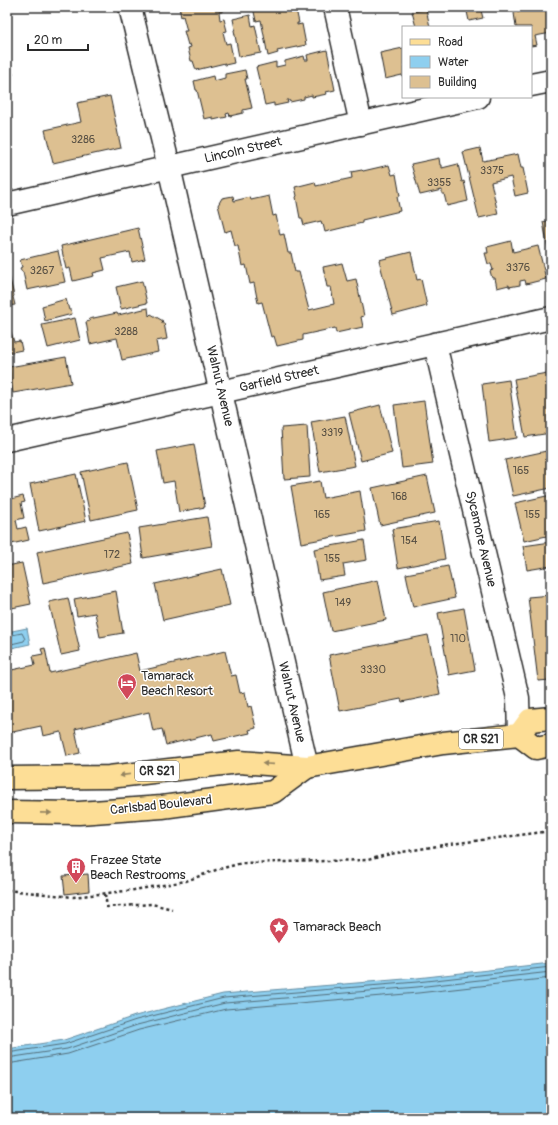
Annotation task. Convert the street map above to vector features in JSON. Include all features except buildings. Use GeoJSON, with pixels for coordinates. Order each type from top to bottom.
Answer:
{"type":"FeatureCollection","features":[{"type":"Feature","properties":{"kind":"main road","name":"CR S21"},"geometry":{"type":"LineString","coordinates":[[551,718],[530,720],[519,735],[536,748],[551,745]]}},
{"type":"Feature","properties":{"kind":"main road","name":"Carlsbad Boulevard"},"geometry":{"type":"LineString","coordinates":[[7,778],[109,777],[239,762],[307,767],[444,743],[519,735]]}},
{"type":"Feature","properties":{"kind":"main road","name":"Carlsbad Boulevard"},"geometry":{"type":"LineString","coordinates":[[7,812],[79,814],[162,807],[273,792],[307,767]]}},
{"type":"Feature","properties":{"kind":"street","name":"Walnut Avenue"},"geometry":{"type":"LineString","coordinates":[[130,7],[222,392],[307,767]]}},
{"type":"Feature","properties":{"kind":"street"},"geometry":{"type":"LineString","coordinates":[[335,7],[361,124]]}},
{"type":"Feature","properties":{"kind":"street"},"geometry":{"type":"LineString","coordinates":[[532,85],[551,80]]}},
{"type":"Feature","properties":{"kind":"street","name":"Lincoln Street"},"geometry":{"type":"LineString","coordinates":[[7,204],[474,98]]}},
{"type":"Feature","properties":{"kind":"street","name":"Garfield Street"},"geometry":{"type":"LineString","coordinates":[[7,440],[551,318]]}},
{"type":"Feature","properties":{"kind":"street","name":"Sycamore Avenue"},"geometry":{"type":"LineString","coordinates":[[435,344],[518,698],[519,735]]}},
{"type":"Feature","properties":{"kind":"path"},"geometry":{"type":"LineString","coordinates":[[7,890],[73,897],[105,894],[186,881],[216,870],[242,863],[368,860],[390,854],[435,846],[551,831]]}},
{"type":"Feature","properties":{"kind":"path"},"geometry":{"type":"LineString","coordinates":[[105,894],[107,907],[152,904],[172,909]]}},
{"type":"Feature","properties":{"kind":"water"},"geometry":{"type":"Polygon","coordinates":[[[27,628],[30,644],[7,649],[7,632],[27,628]]]}},
{"type":"Feature","properties":{"kind":"water"},"geometry":{"type":"Polygon","coordinates":[[[551,963],[551,1118],[7,1118],[7,1049],[64,1040],[135,1016],[223,994],[417,978],[551,963]]]}},
{"type":"Feature","properties":{"kind":"place","name":"Tamarack Beach Resort"},"geometry":{"type":"Point","coordinates":[127,700]}},
{"type":"Feature","properties":{"kind":"place","name":"Frazee State Beach Restrooms"},"geometry":{"type":"Point","coordinates":[76,884]}},
{"type":"Feature","properties":{"kind":"place","name":"Tamarack Beach"},"geometry":{"type":"Point","coordinates":[279,944]}}]}
